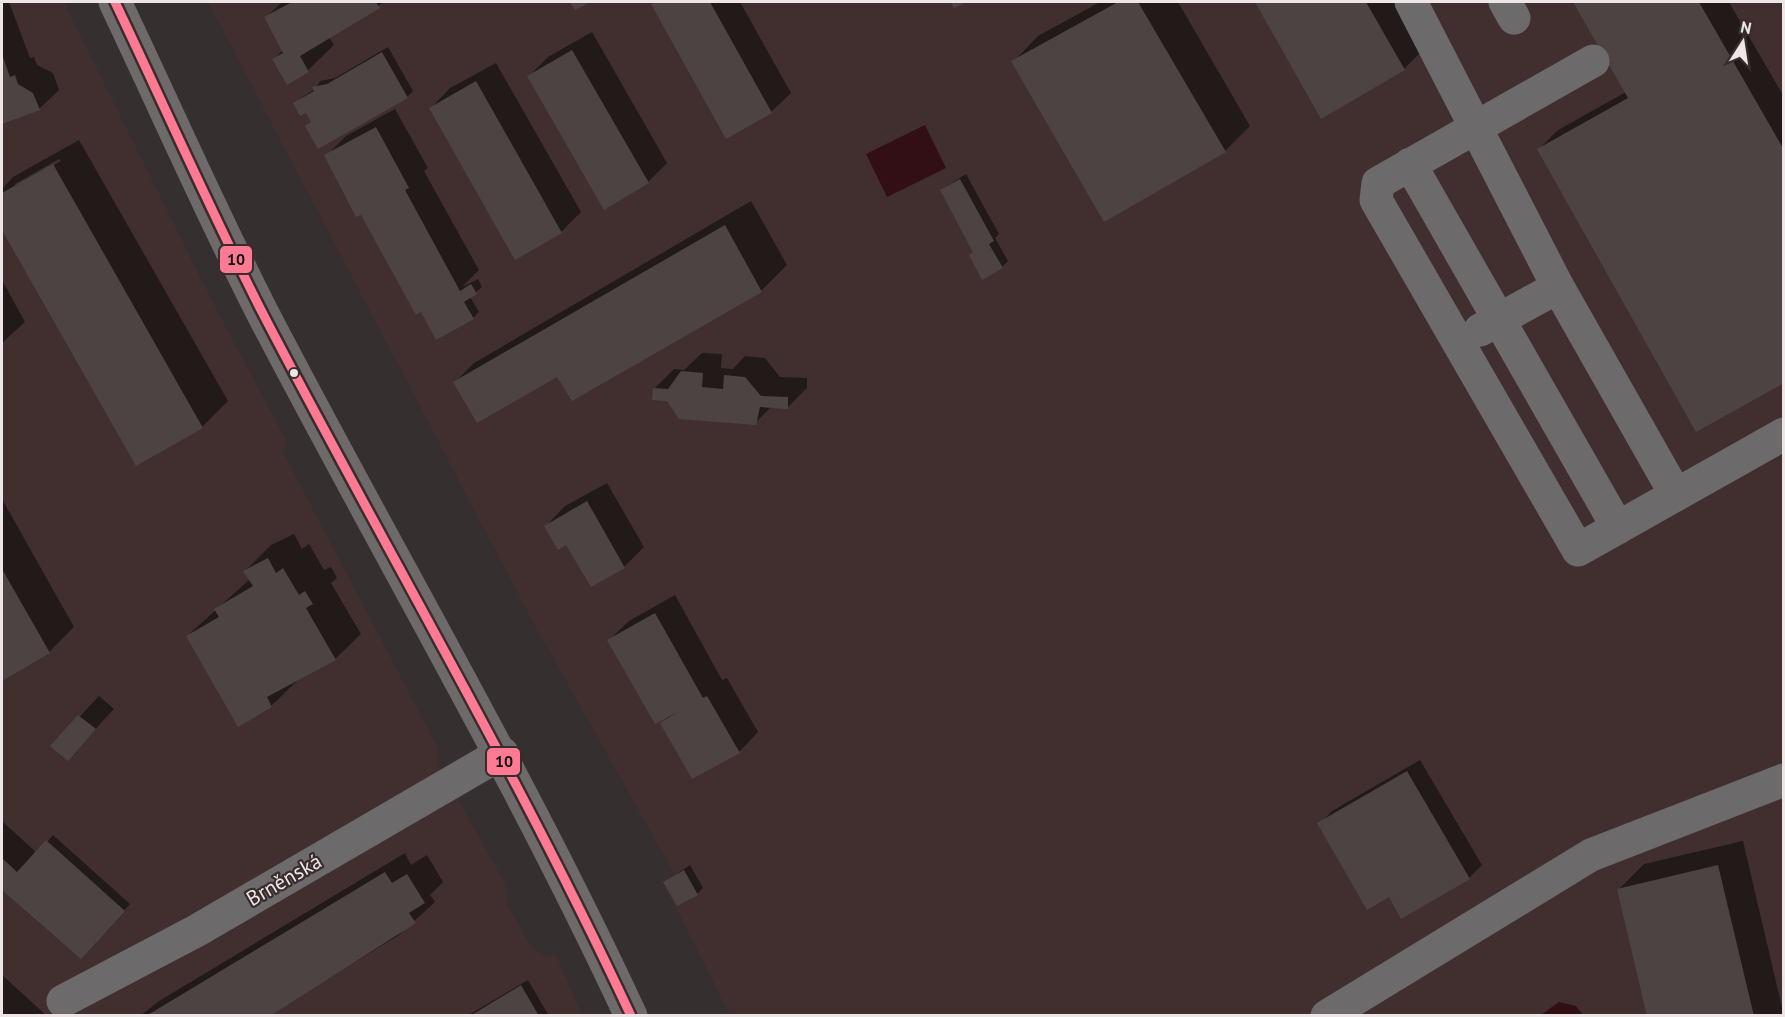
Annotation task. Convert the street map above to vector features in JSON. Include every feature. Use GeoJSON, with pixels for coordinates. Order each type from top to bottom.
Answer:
{"type":"FeatureCollection","features":[{"type":"Feature","properties":{"kind":"main road"},"geometry":{"type":"LineString","coordinates":[[115,2],[262,311],[502,753],[577,898],[631,1016]]}},
{"type":"Feature","properties":{"kind":"lane"},"geometry":{"type":"LineString","coordinates":[[1411,2],[1477,126],[1558,287],[1676,495]]}},
{"type":"Feature","properties":{"kind":"lane"},"geometry":{"type":"LineString","coordinates":[[1593,61],[1378,183],[1376,200],[1578,550],[1784,434]]}},
{"type":"Feature","properties":{"kind":"lane"},"geometry":{"type":"LineString","coordinates":[[1410,164],[1618,528]]}},
{"type":"Feature","properties":{"kind":"lane"},"geometry":{"type":"LineString","coordinates":[[1460,342],[1558,287]]}},
{"type":"Feature","properties":{"kind":"lane","name":"Brněnská"},"geometry":{"type":"LineString","coordinates":[[63,1001],[196,931],[502,753]]}},
{"type":"Feature","properties":{"kind":"lane"},"geometry":{"type":"LineString","coordinates":[[1327,1016],[1592,855],[1784,780]]}},
{"type":"Feature","properties":{"kind":"shaded area"},"geometry":{"type":"Polygon","coordinates":[[[2,2],[64,2],[210,297],[287,442],[283,452],[437,746],[438,764],[506,885],[507,904],[530,945],[546,957],[555,953],[582,1015],[2,1016],[2,2]]]}},
{"type":"Feature","properties":{"kind":"shaded area"},"geometry":{"type":"Polygon","coordinates":[[[208,2],[1783,2],[1783,1015],[730,1015],[663,882],[675,875],[533,622],[208,2]]]}},
{"type":"Feature","properties":{"kind":"shaded area"},"geometry":{"type":"Polygon","coordinates":[[[925,125],[946,168],[887,197],[866,154],[925,125]]]}},
{"type":"Feature","properties":{"kind":"shaded area"},"geometry":{"type":"Polygon","coordinates":[[[1559,1002],[1576,1006],[1583,1015],[1541,1015],[1559,1002]]]}},
{"type":"Feature","properties":{"kind":"building"},"geometry":{"type":"Polygon","coordinates":[[[292,2],[376,2],[380,8],[300,56],[309,72],[287,85],[272,59],[283,53],[264,17],[292,2]]]}},
{"type":"Feature","properties":{"kind":"building"},"geometry":{"type":"Polygon","coordinates":[[[570,2],[590,2],[575,10],[570,2]]]}},
{"type":"Feature","properties":{"kind":"building"},"geometry":{"type":"Polygon","coordinates":[[[656,2],[710,2],[772,113],[726,139],[651,4],[656,2]]]}},
{"type":"Feature","properties":{"kind":"building"},"geometry":{"type":"Polygon","coordinates":[[[951,2],[966,2],[954,8],[951,2]]]}},
{"type":"Feature","properties":{"kind":"building"},"geometry":{"type":"Polygon","coordinates":[[[1118,2],[1138,2],[1226,152],[1104,222],[1011,61],[1118,2]]]}},
{"type":"Feature","properties":{"kind":"building"},"geometry":{"type":"Polygon","coordinates":[[[1255,2],[1366,2],[1405,70],[1321,119],[1255,2]]]}},
{"type":"Feature","properties":{"kind":"building"},"geometry":{"type":"Polygon","coordinates":[[[1573,2],[1699,2],[1784,150],[1784,383],[1696,432],[1537,149],[1628,98],[1573,2]]]}},
{"type":"Feature","properties":{"kind":"building"},"geometry":{"type":"Polygon","coordinates":[[[572,50],[649,183],[604,210],[527,76],[572,50]]]}},
{"type":"Feature","properties":{"kind":"building"},"geometry":{"type":"Polygon","coordinates":[[[382,52],[408,98],[318,149],[305,126],[311,122],[306,113],[300,116],[293,103],[314,91],[312,87],[327,84],[382,52]]]}},
{"type":"Feature","properties":{"kind":"building"},"geometry":{"type":"Polygon","coordinates":[[[2,54],[10,77],[15,75],[18,84],[33,93],[40,110],[2,124],[2,54]]]}},
{"type":"Feature","properties":{"kind":"building"},"geometry":{"type":"Polygon","coordinates":[[[476,81],[562,233],[515,260],[429,108],[476,81]]]}},
{"type":"Feature","properties":{"kind":"building"},"geometry":{"type":"Polygon","coordinates":[[[376,127],[409,188],[405,190],[460,291],[471,284],[477,294],[464,302],[474,319],[436,340],[421,312],[416,315],[361,215],[356,217],[324,155],[376,127]]]}},
{"type":"Feature","properties":{"kind":"building"},"geometry":{"type":"Polygon","coordinates":[[[53,164],[203,428],[136,466],[2,230],[2,193],[53,164]]]}},
{"type":"Feature","properties":{"kind":"building"},"geometry":{"type":"Polygon","coordinates":[[[960,179],[994,241],[989,244],[1003,268],[982,280],[969,255],[973,252],[940,190],[960,179]]]}},
{"type":"Feature","properties":{"kind":"building"},"geometry":{"type":"Polygon","coordinates":[[[725,225],[762,292],[572,401],[557,377],[477,423],[453,382],[725,225]]]}},
{"type":"Feature","properties":{"kind":"building"},"geometry":{"type":"Polygon","coordinates":[[[681,371],[703,373],[702,387],[723,389],[724,375],[745,377],[761,396],[788,397],[788,409],[760,407],[756,425],[679,419],[667,401],[652,400],[653,388],[668,389],[681,371]]]}},
{"type":"Feature","properties":{"kind":"building"},"geometry":{"type":"Polygon","coordinates":[[[587,501],[625,568],[591,587],[566,545],[558,550],[544,526],[587,501]]]}},
{"type":"Feature","properties":{"kind":"building"},"geometry":{"type":"Polygon","coordinates":[[[268,558],[276,573],[283,568],[299,595],[305,591],[313,604],[306,608],[336,660],[267,697],[272,707],[238,727],[186,636],[219,617],[214,609],[253,586],[243,571],[268,558]]]}},
{"type":"Feature","properties":{"kind":"building"},"geometry":{"type":"Polygon","coordinates":[[[2,569],[50,653],[2,681],[2,569]]]}},
{"type":"Feature","properties":{"kind":"building"},"geometry":{"type":"Polygon","coordinates":[[[655,613],[703,698],[707,696],[740,753],[692,779],[660,723],[676,713],[655,724],[607,640],[655,613]]]}},
{"type":"Feature","properties":{"kind":"building"},"geometry":{"type":"Polygon","coordinates":[[[78,715],[96,729],[68,761],[50,746],[78,715]]]}},
{"type":"Feature","properties":{"kind":"building"},"geometry":{"type":"Polygon","coordinates":[[[1407,771],[1470,879],[1401,919],[1389,897],[1367,910],[1317,823],[1407,771]]]}},
{"type":"Feature","properties":{"kind":"building"},"geometry":{"type":"Polygon","coordinates":[[[46,840],[125,911],[81,959],[2,890],[2,858],[17,872],[46,840]]]}},
{"type":"Feature","properties":{"kind":"building"},"geometry":{"type":"Polygon","coordinates":[[[1718,865],[1754,1016],[1647,1016],[1617,889],[1718,865]]]}},
{"type":"Feature","properties":{"kind":"building"},"geometry":{"type":"Polygon","coordinates":[[[684,870],[698,895],[677,906],[663,882],[684,870]]]}},
{"type":"Feature","properties":{"kind":"building"},"geometry":{"type":"Polygon","coordinates":[[[385,872],[392,883],[407,874],[425,903],[409,913],[416,923],[270,1016],[146,1016],[385,872]]]}},
{"type":"Feature","properties":{"kind":"building"},"geometry":{"type":"Polygon","coordinates":[[[521,985],[539,1016],[470,1016],[521,985]]]}},
{"type":"Feature","properties":{"kind":"transit line","name":"10"},"geometry":{"type":"LineString","coordinates":[[115,2],[262,312],[497,749],[588,926],[631,1016]]}}]}
